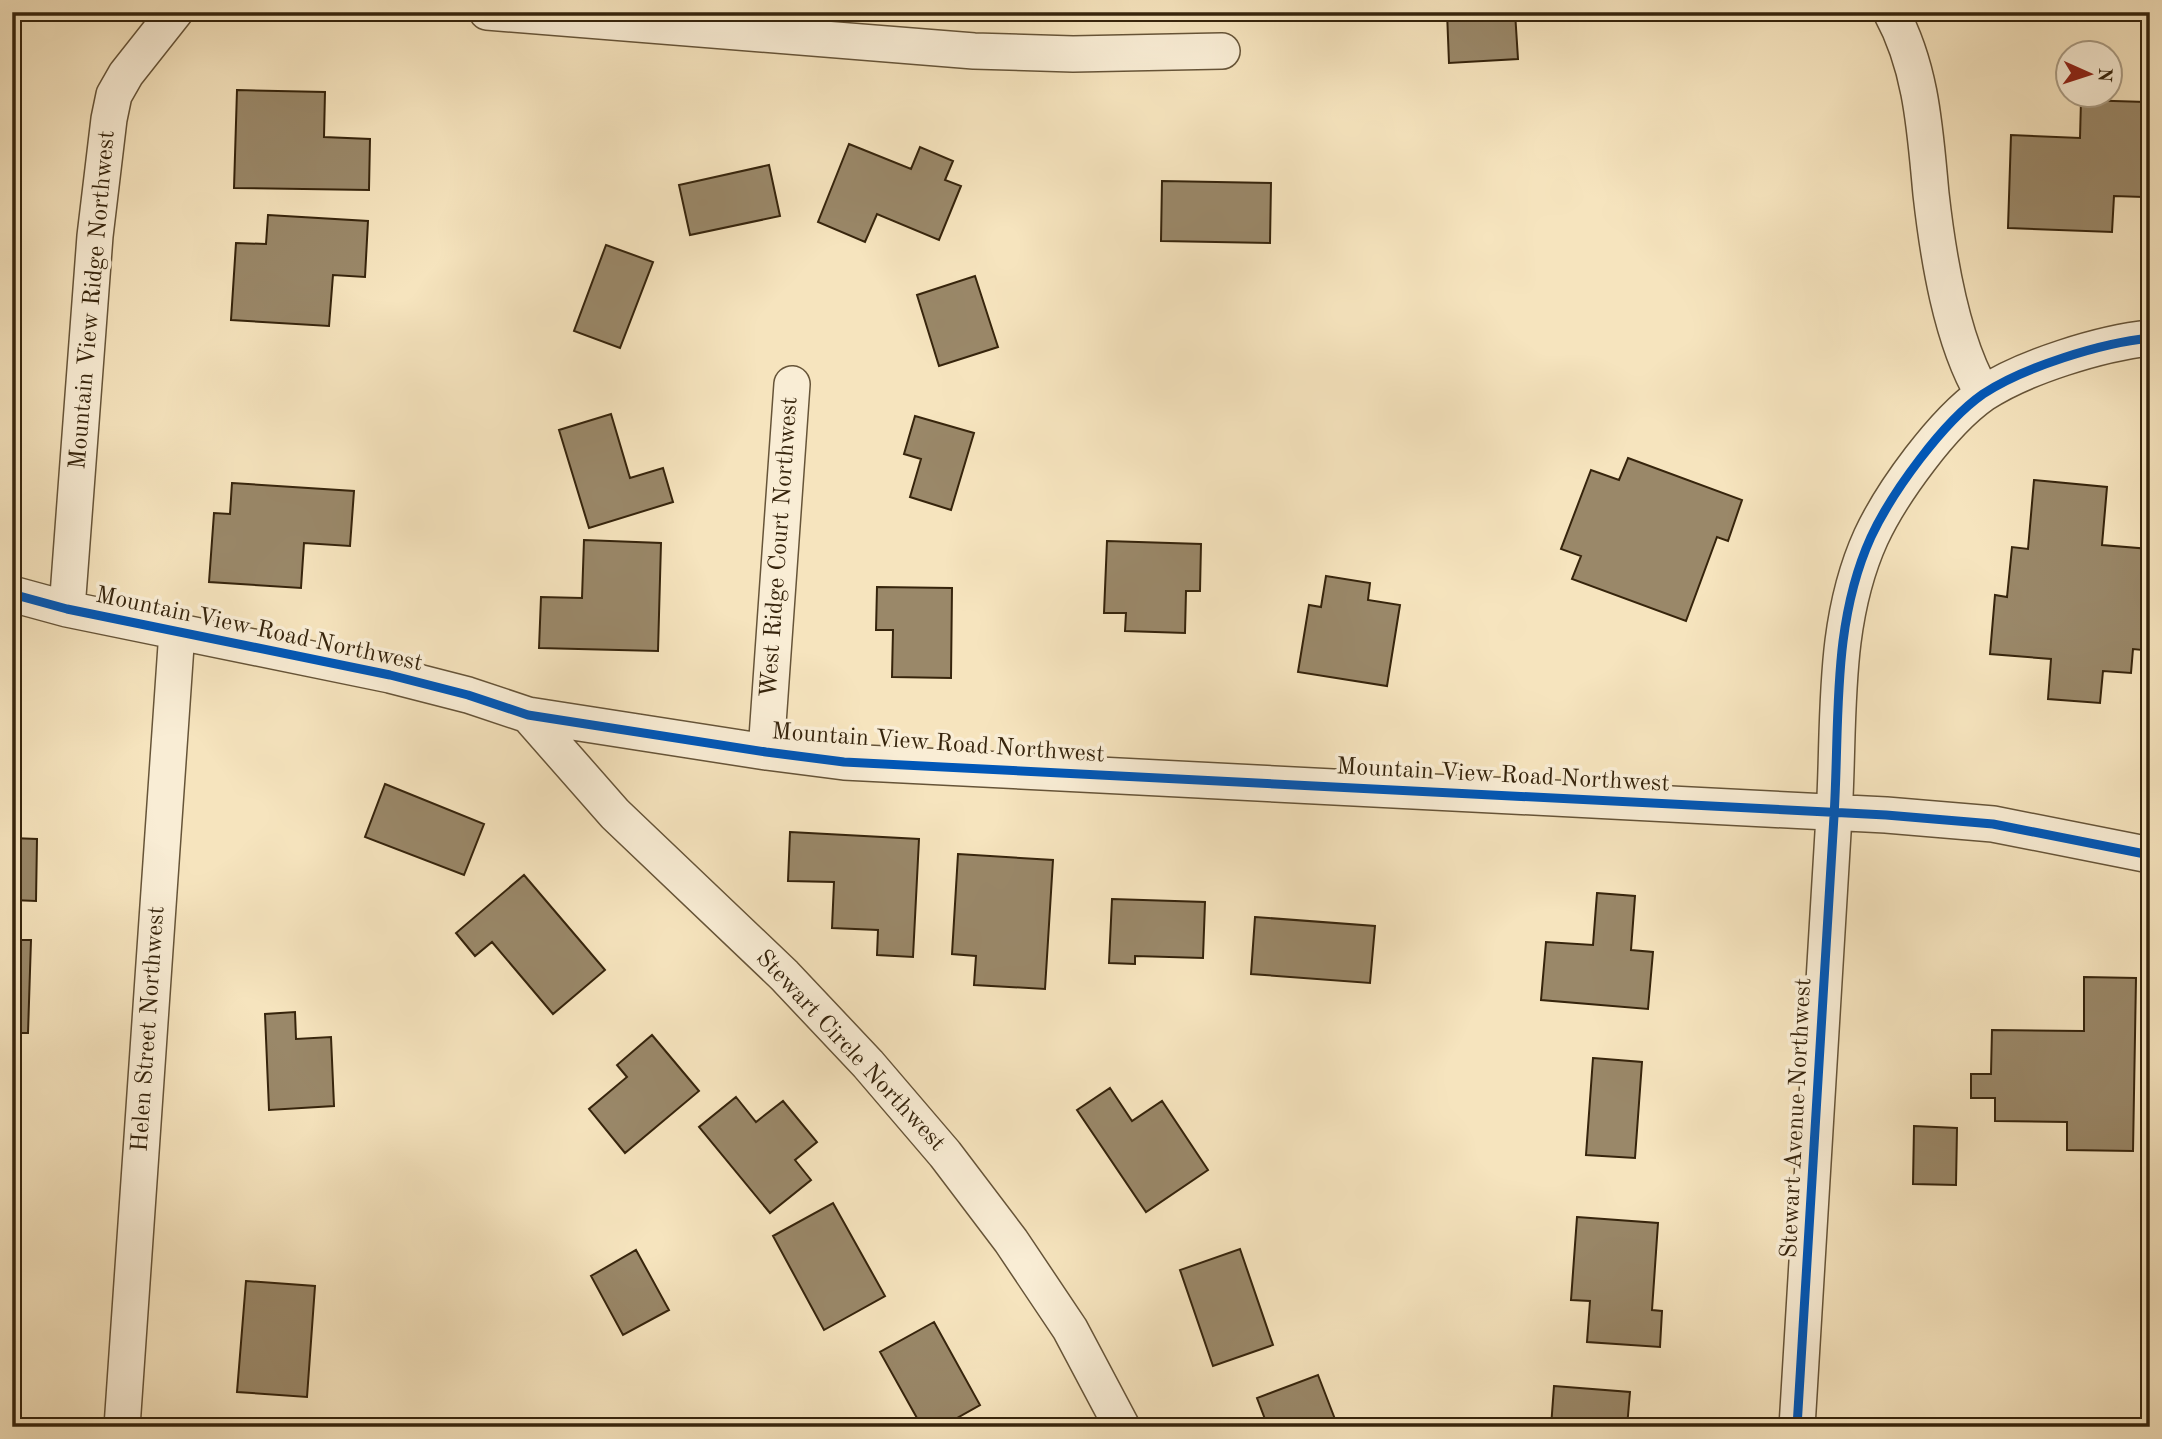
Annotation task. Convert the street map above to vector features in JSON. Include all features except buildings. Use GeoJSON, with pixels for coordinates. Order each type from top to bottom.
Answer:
{"type":"FeatureCollection","features":[{"type":"Feature","properties":{"kind":"street","name":"Mountain View Ridge Northwest"},"geometry":{"type":"LineString","coordinates":[[67,609],[95,236],[109,119],[114,95],[126,74],[175,12]]}},
{"type":"Feature","properties":{"kind":"street"},"geometry":{"type":"LineString","coordinates":[[487,12],[974,51],[1073,54],[1222,51]]}},
{"type":"Feature","properties":{"kind":"street"},"geometry":{"type":"LineString","coordinates":[[1891,12],[1912,59],[1921,98],[1931,195],[1944,279],[1962,350],[1971,374],[1983,394]]}},
{"type":"Feature","properties":{"kind":"street","name":"Stewart Avenue Northwest"},"geometry":{"type":"LineString","coordinates":[[1797,1427],[1835,813],[1843,632],[1850,594],[1860,562],[1886,508],[1902,484],[1939,437],[1983,394],[2049,364],[2132,340],[2150,338]]}},
{"type":"Feature","properties":{"kind":"street","name":"West Ridge Court Northwest"},"geometry":{"type":"LineString","coordinates":[[766,752],[792,384]]}},
{"type":"Feature","properties":{"kind":"street","name":"Mountain View Road Northwest"},"geometry":{"type":"LineString","coordinates":[[12,594],[67,609],[390,675],[468,695],[528,715],[844,762],[1835,813],[1993,824],[2150,855]]}},
{"type":"Feature","properties":{"kind":"street","name":"Helen Street Northwest"},"geometry":{"type":"LineString","coordinates":[[122,1427],[177,631]]}},
{"type":"Feature","properties":{"kind":"street","name":"Stewart Circle Northwest"},"geometry":{"type":"LineString","coordinates":[[528,715],[615,814],[783,975],[868,1064],[945,1154],[1011,1241],[1070,1329],[1122,1427]]}},
{"type":"Feature","properties":{"kind":"cycle path"},"geometry":{"type":"LineString","coordinates":[[1797,1427],[1834,816],[1840,674],[1849,604],[1858,570],[1880,519],[1905,479],[1952,422],[1983,394],[2020,375],[2064,358],[2109,345],[2150,338]]}},
{"type":"Feature","properties":{"kind":"cycle path"},"geometry":{"type":"LineString","coordinates":[[12,594],[67,609],[390,675],[468,695],[528,715],[844,762],[1886,815],[1993,824],[2150,855]]}}]}
